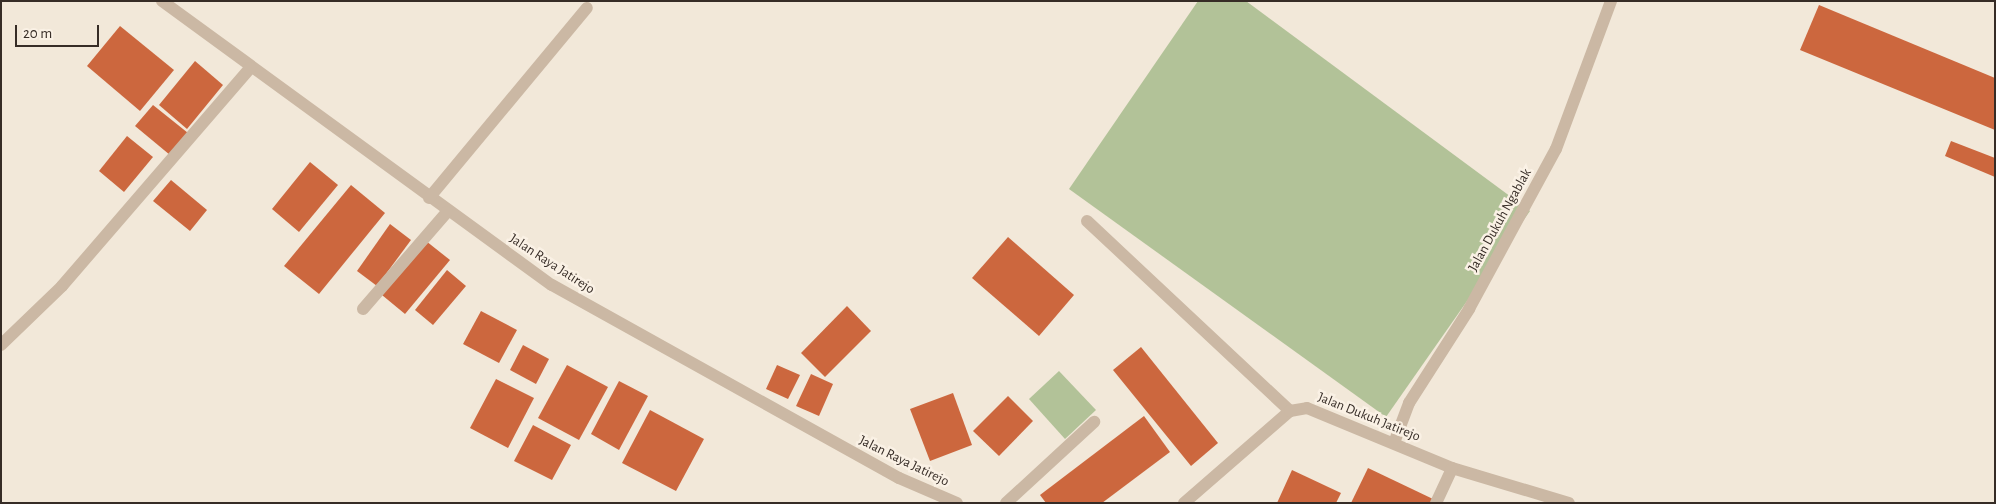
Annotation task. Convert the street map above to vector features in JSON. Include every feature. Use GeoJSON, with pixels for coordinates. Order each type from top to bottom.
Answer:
{"type":"FeatureCollection","features":[{"type":"Feature","properties":{"kind":"street","name":"Jalan Raya Jatirejo"},"geometry":{"type":"LineString","coordinates":[[162,1],[447,212],[552,285],[713,377],[899,478],[957,503]]}},
{"type":"Feature","properties":{"kind":"street","name":"Jalan Dukuh Ngablak"},"geometry":{"type":"LineString","coordinates":[[1394,443],[1409,403],[1469,309],[1556,149],[1611,1]]}},
{"type":"Feature","properties":{"kind":"street"},"geometry":{"type":"LineString","coordinates":[[429,198],[588,8]]}},
{"type":"Feature","properties":{"kind":"street"},"geometry":{"type":"LineString","coordinates":[[1,345],[62,286],[250,68]]}},
{"type":"Feature","properties":{"kind":"street"},"geometry":{"type":"LineString","coordinates":[[363,309],[447,212]]}},
{"type":"Feature","properties":{"kind":"street"},"geometry":{"type":"LineString","coordinates":[[1087,221],[1290,411],[1184,503]]}},
{"type":"Feature","properties":{"kind":"street","name":"Jalan Dukuh Jatirejo"},"geometry":{"type":"LineString","coordinates":[[1290,411],[1307,408],[1322,411],[1452,468],[1569,503]]}},
{"type":"Feature","properties":{"kind":"street"},"geometry":{"type":"LineString","coordinates":[[1006,503],[1094,422]]}},
{"type":"Feature","properties":{"kind":"street"},"geometry":{"type":"LineString","coordinates":[[1436,503],[1452,468]]}},
{"type":"Feature","properties":{"kind":"green space"},"geometry":{"type":"Polygon","coordinates":[[[1198,1],[1246,1],[1530,211],[1386,417],[1069,189],[1198,1]]]}},
{"type":"Feature","properties":{"kind":"green space"},"geometry":{"type":"Polygon","coordinates":[[[1059,371],[1096,410],[1065,439],[1029,399],[1059,371]]]}},
{"type":"Feature","properties":{"kind":"building"},"geometry":{"type":"Polygon","coordinates":[[[1819,5],[1995,78],[1995,130],[1800,50],[1819,5]]]}},
{"type":"Feature","properties":{"kind":"building"},"geometry":{"type":"Polygon","coordinates":[[[120,26],[174,70],[140,111],[87,66],[120,26]]]}},
{"type":"Feature","properties":{"kind":"building"},"geometry":{"type":"Polygon","coordinates":[[[195,61],[223,85],[187,129],[159,105],[195,61]]]}},
{"type":"Feature","properties":{"kind":"building"},"geometry":{"type":"Polygon","coordinates":[[[153,105],[188,133],[170,155],[135,126],[153,105]]]}},
{"type":"Feature","properties":{"kind":"building"},"geometry":{"type":"Polygon","coordinates":[[[127,136],[153,157],[124,192],[99,171],[127,136]]]}},
{"type":"Feature","properties":{"kind":"building"},"geometry":{"type":"Polygon","coordinates":[[[1951,141],[1995,158],[1995,177],[1945,156],[1951,141]]]}},
{"type":"Feature","properties":{"kind":"building"},"geometry":{"type":"Polygon","coordinates":[[[310,162],[338,185],[299,232],[272,209],[310,162]]]}},
{"type":"Feature","properties":{"kind":"building"},"geometry":{"type":"Polygon","coordinates":[[[171,180],[207,210],[190,231],[153,201],[171,180]]]}},
{"type":"Feature","properties":{"kind":"building"},"geometry":{"type":"Polygon","coordinates":[[[351,185],[385,213],[319,294],[284,266],[351,185]]]}},
{"type":"Feature","properties":{"kind":"building"},"geometry":{"type":"Polygon","coordinates":[[[390,224],[411,240],[377,286],[357,271],[390,224]]]}},
{"type":"Feature","properties":{"kind":"building"},"geometry":{"type":"Polygon","coordinates":[[[1008,237],[1074,295],[1039,336],[972,278],[1008,237]]]}},
{"type":"Feature","properties":{"kind":"building"},"geometry":{"type":"Polygon","coordinates":[[[426,241],[450,260],[405,314],[382,295],[426,241]]]}},
{"type":"Feature","properties":{"kind":"building"},"geometry":{"type":"Polygon","coordinates":[[[447,270],[466,286],[433,325],[415,310],[447,270]]]}},
{"type":"Feature","properties":{"kind":"building"},"geometry":{"type":"Polygon","coordinates":[[[847,306],[871,331],[825,377],[801,353],[847,306]]]}},
{"type":"Feature","properties":{"kind":"building"},"geometry":{"type":"Polygon","coordinates":[[[481,311],[517,330],[499,363],[463,344],[481,311]]]}},
{"type":"Feature","properties":{"kind":"building"},"geometry":{"type":"Polygon","coordinates":[[[523,345],[549,359],[536,384],[510,370],[523,345]]]}},
{"type":"Feature","properties":{"kind":"building"},"geometry":{"type":"Polygon","coordinates":[[[1141,347],[1218,443],[1191,466],[1113,370],[1141,347]]]}},
{"type":"Feature","properties":{"kind":"building"},"geometry":{"type":"Polygon","coordinates":[[[567,365],[608,387],[579,440],[538,418],[567,365]]]}},
{"type":"Feature","properties":{"kind":"building"},"geometry":{"type":"Polygon","coordinates":[[[777,365],[800,375],[788,399],[766,389],[777,365]]]}},
{"type":"Feature","properties":{"kind":"building"},"geometry":{"type":"Polygon","coordinates":[[[811,374],[833,384],[819,416],[796,406],[811,374]]]}},
{"type":"Feature","properties":{"kind":"building"},"geometry":{"type":"Polygon","coordinates":[[[496,379],[534,398],[508,448],[470,428],[496,379]]]}},
{"type":"Feature","properties":{"kind":"building"},"geometry":{"type":"Polygon","coordinates":[[[619,381],[648,396],[619,450],[591,434],[619,381]]]}},
{"type":"Feature","properties":{"kind":"building"},"geometry":{"type":"Polygon","coordinates":[[[953,393],[972,445],[930,461],[910,409],[953,393]]]}},
{"type":"Feature","properties":{"kind":"building"},"geometry":{"type":"Polygon","coordinates":[[[1008,396],[1033,421],[999,456],[973,431],[1008,396]]]}},
{"type":"Feature","properties":{"kind":"building"},"geometry":{"type":"Polygon","coordinates":[[[650,410],[704,439],[676,491],[622,463],[650,410]]]}},
{"type":"Feature","properties":{"kind":"building"},"geometry":{"type":"Polygon","coordinates":[[[1144,416],[1170,452],[1102,503],[1046,503],[1040,495],[1144,416]]]}},
{"type":"Feature","properties":{"kind":"building"},"geometry":{"type":"Polygon","coordinates":[[[533,425],[571,445],[552,480],[514,461],[533,425]]]}},
{"type":"Feature","properties":{"kind":"building"},"geometry":{"type":"Polygon","coordinates":[[[1368,468],[1433,499],[1431,503],[1351,503],[1368,468]]]}},
{"type":"Feature","properties":{"kind":"building"},"geometry":{"type":"Polygon","coordinates":[[[1292,470],[1341,493],[1336,503],[1277,503],[1292,470]]]}}]}
